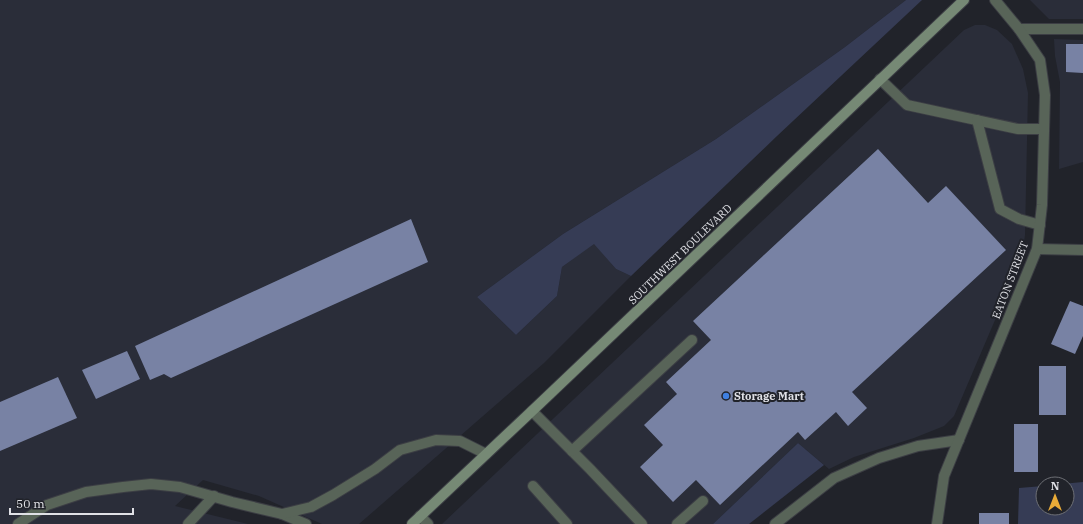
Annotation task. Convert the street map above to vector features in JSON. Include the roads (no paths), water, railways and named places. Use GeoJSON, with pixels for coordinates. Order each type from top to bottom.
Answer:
{"type":"FeatureCollection","features":[{"type":"Feature","properties":{"kind":"main road","name":"SOUTHWEST BOULEVARD"},"geometry":{"type":"LineString","coordinates":[[412,524],[964,0]]}},
{"type":"Feature","properties":{"kind":"street","name":"EATON STREET"},"geometry":{"type":"LineString","coordinates":[[936,524],[944,476],[1037,249],[1040,225],[1042,205],[1045,95],[1040,60],[1020,29],[996,0]]}},
{"type":"Feature","properties":{"kind":"street"},"geometry":{"type":"LineString","coordinates":[[1020,29],[1083,29]]}},
{"type":"Feature","properties":{"kind":"street"},"geometry":{"type":"LineString","coordinates":[[880,79],[908,105],[1018,129],[1044,130]]}},
{"type":"Feature","properties":{"kind":"street"},"geometry":{"type":"LineString","coordinates":[[977,120],[1000,209],[1019,219],[1040,225]]}},
{"type":"Feature","properties":{"kind":"street"},"geometry":{"type":"LineString","coordinates":[[1037,249],[1083,250]]}},
{"type":"Feature","properties":{"kind":"street"},"geometry":{"type":"LineString","coordinates":[[572,451],[692,340]]}},
{"type":"Feature","properties":{"kind":"street"},"geometry":{"type":"LineString","coordinates":[[532,411],[642,524]]}},
{"type":"Feature","properties":{"kind":"street"},"geometry":{"type":"LineString","coordinates":[[282,514],[311,507],[375,469],[400,450],[436,440],[460,441],[486,454]]}},
{"type":"Feature","properties":{"kind":"street"},"geometry":{"type":"LineString","coordinates":[[775,524],[834,478],[886,456],[918,446],[959,440]]}},
{"type":"Feature","properties":{"kind":"street"},"geometry":{"type":"LineString","coordinates":[[18,524],[47,505],[86,492],[123,486],[151,484],[180,487],[282,514],[306,524]]}},
{"type":"Feature","properties":{"kind":"street"},"geometry":{"type":"LineString","coordinates":[[533,486],[567,524]]}},
{"type":"Feature","properties":{"kind":"street"},"geometry":{"type":"LineString","coordinates":[[188,524],[214,496]]}},
{"type":"Feature","properties":{"kind":"street"},"geometry":{"type":"LineString","coordinates":[[677,524],[703,501]]}},
{"type":"Feature","properties":{"kind":"street"},"geometry":{"type":"LineString","coordinates":[[420,516],[428,524]]}},
{"type":"Feature","properties":{"kind":"place","name":"Storage Mart"},"geometry":{"type":"Point","coordinates":[726,396]}}]}
